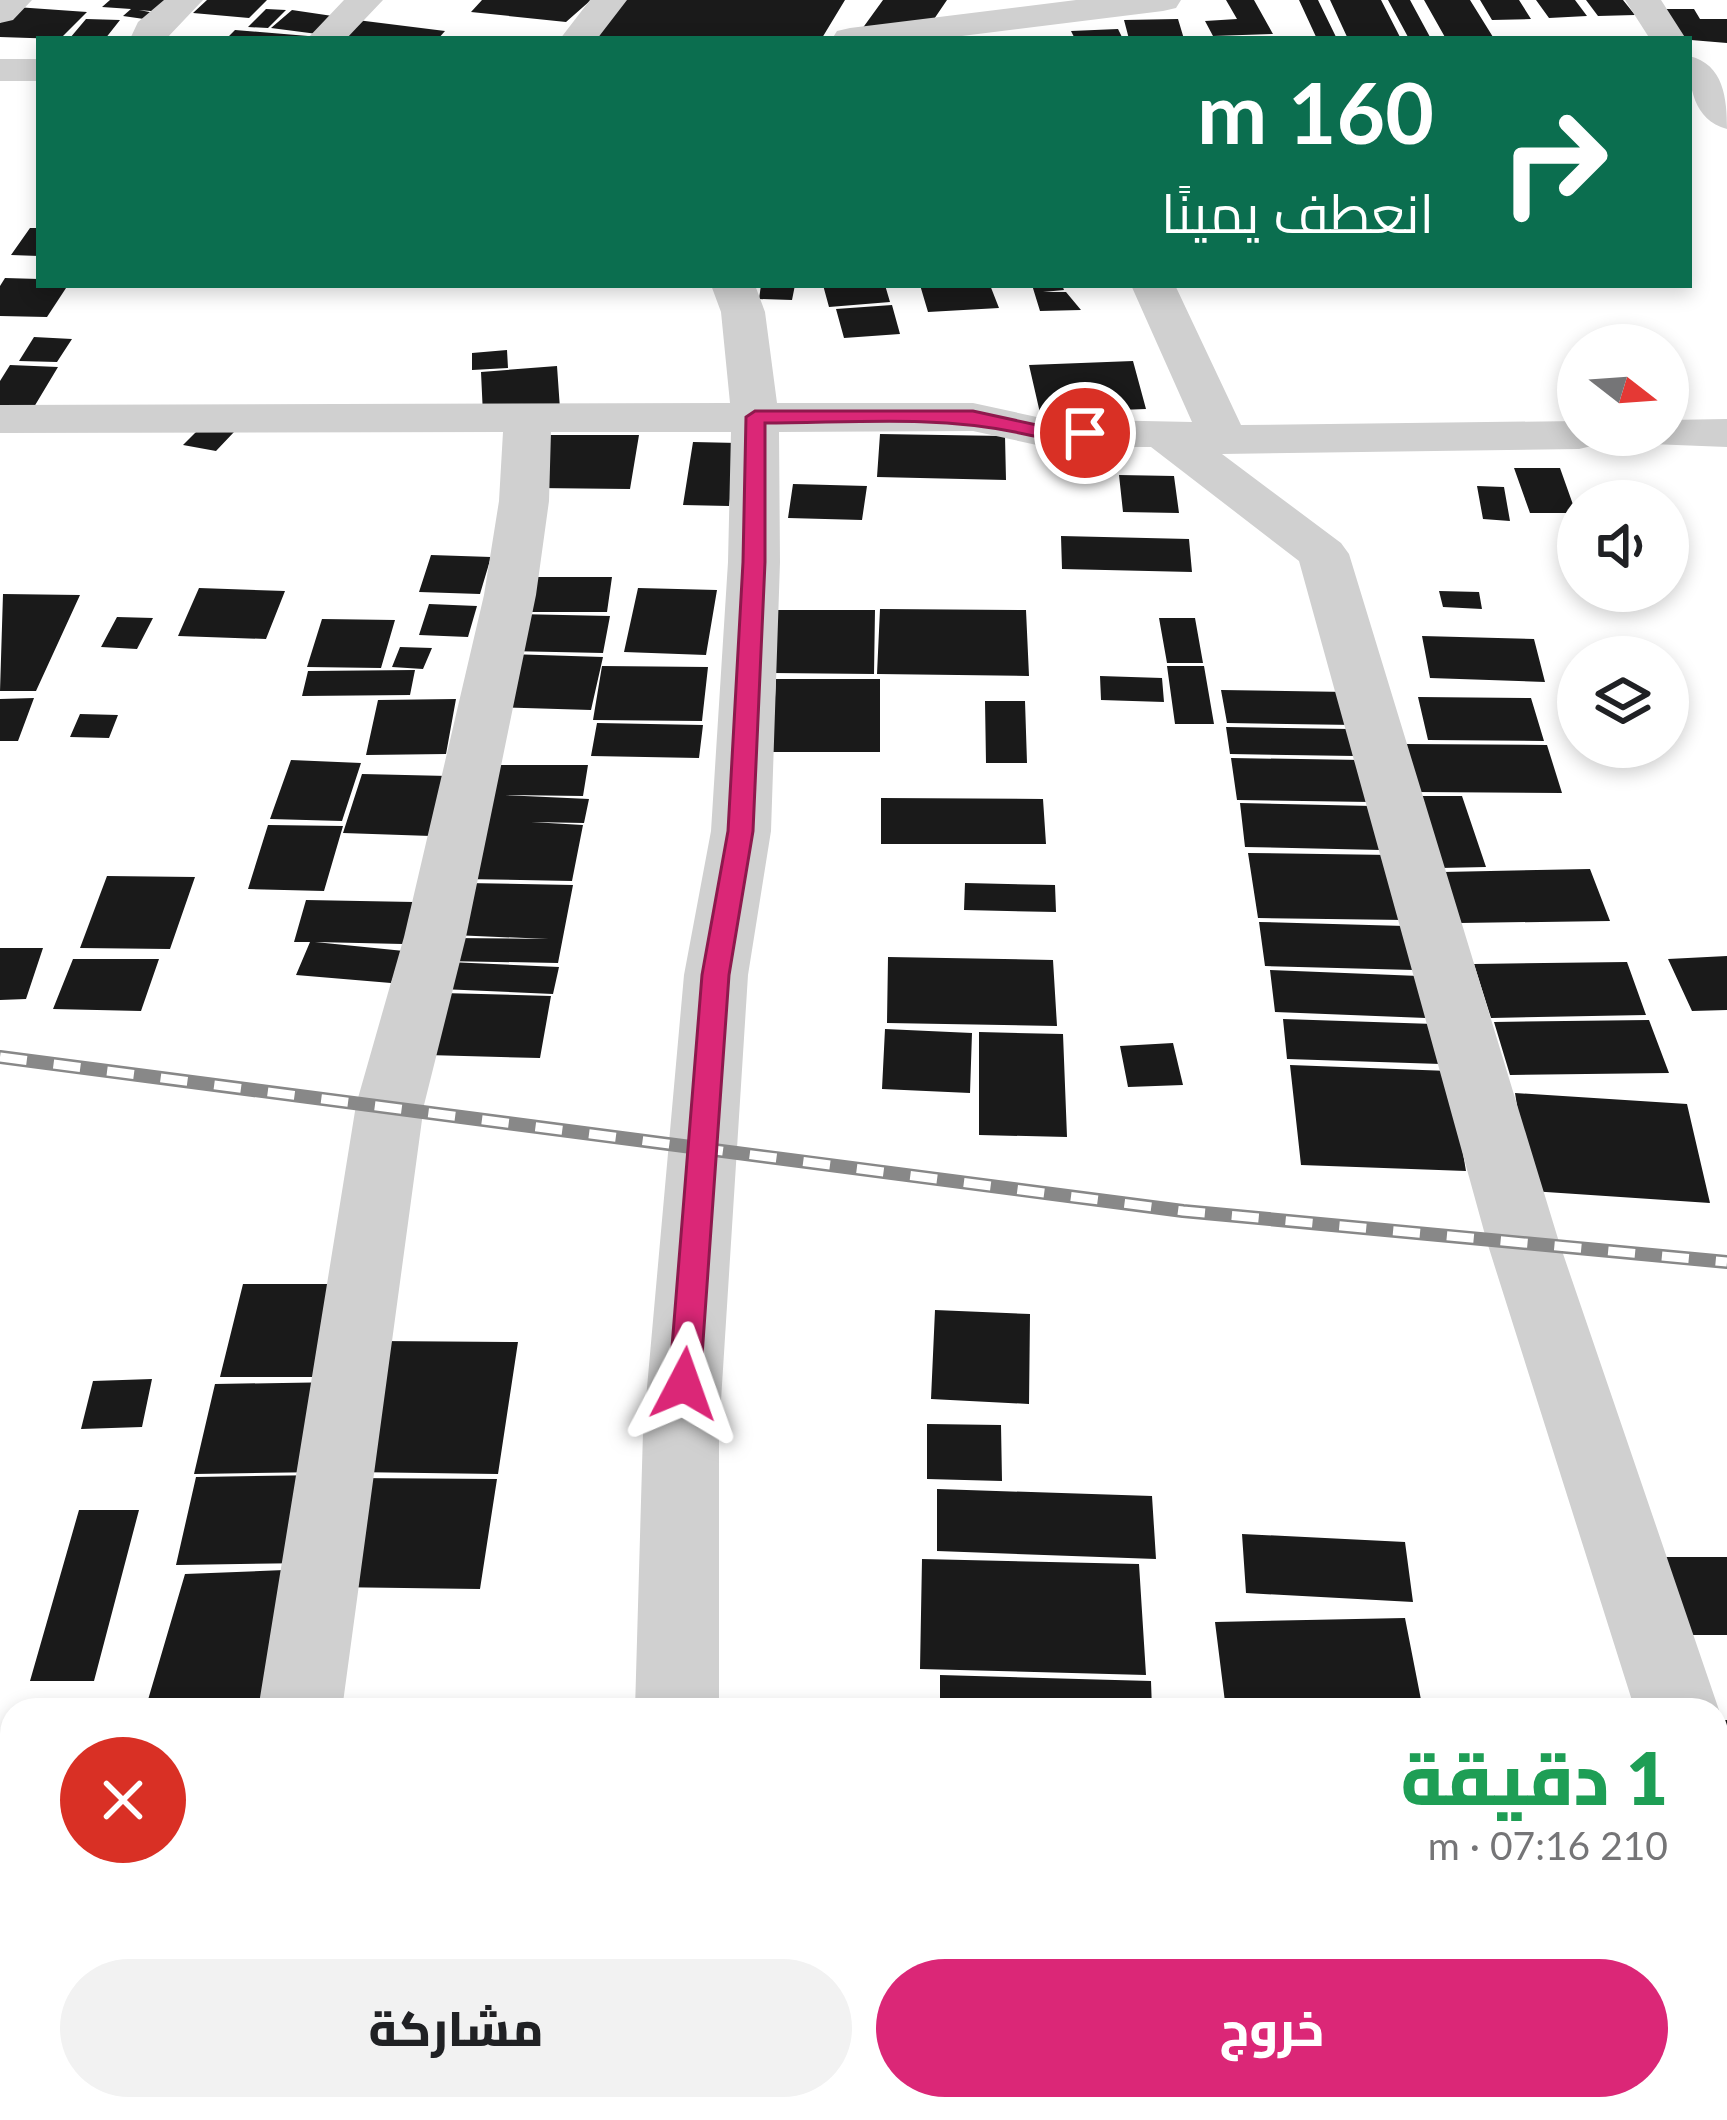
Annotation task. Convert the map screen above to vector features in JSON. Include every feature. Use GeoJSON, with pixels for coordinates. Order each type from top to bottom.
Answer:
{"type":"FeatureCollection","features":[{"type":"Feature","properties":{"kind":"street"},"geometry":{"type":"LineString","coordinates":[[0,12],[14,0]]}},
{"type":"Feature","properties":{"kind":"street"},"geometry":{"type":"LineString","coordinates":[[149,36],[185,0]]}},
{"type":"Feature","properties":{"kind":"street"},"geometry":{"type":"LineString","coordinates":[[328,36],[365,0]]}},
{"type":"Feature","properties":{"kind":"street"},"geometry":{"type":"LineString","coordinates":[[580,36],[609,0]]}},
{"type":"Feature","properties":{"kind":"street"},"geometry":{"type":"LineString","coordinates":[[832,36],[856,0]]}},
{"type":"Feature","properties":{"kind":"street"},"geometry":{"type":"LineString","coordinates":[[898,36],[1044,27],[1163,0]]}},
{"type":"Feature","properties":{"kind":"street"},"geometry":{"type":"LineString","coordinates":[[1642,0],[1666,36]]}},
{"type":"Feature","properties":{"kind":"street"},"geometry":{"type":"LineString","coordinates":[[0,70],[36,70]]}},
{"type":"Feature","properties":{"kind":"street"},"geometry":{"type":"LineString","coordinates":[[1692,71],[1727,117]]}},
{"type":"Feature","properties":{"kind":"street"},"geometry":{"type":"LineString","coordinates":[[677,1698],[681,1432],[716,975],[741,831],[754,562],[755,417],[743,312],[734,288]]}},
{"type":"Feature","properties":{"kind":"street"},"geometry":{"type":"LineString","coordinates":[[1154,288],[1224,440]]}},
{"type":"Feature","properties":{"kind":"street"},"geometry":{"type":"LineString","coordinates":[[302,1698],[390,1105],[435,937],[510,595],[524,501],[528,417]]}},
{"type":"Feature","properties":{"kind":"street"},"geometry":{"type":"LineString","coordinates":[[0,419],[973,417],[1046,433],[1162,433],[1224,440],[1557,435]]}},
{"type":"Feature","properties":{"kind":"street"},"geometry":{"type":"LineString","coordinates":[[1162,433],[1323,554],[1522,1242],[1673,1698]]}},
{"type":"Feature","properties":{"kind":"street"},"geometry":{"type":"LineString","coordinates":[[1689,434],[1727,433]]}},
{"type":"Feature","properties":{"kind":"building"},"geometry":{"type":"Polygon","coordinates":[[[110,0],[174,0],[162,12],[139,10],[160,14],[151,20],[123,16],[131,9],[102,7],[110,0]]]}},
{"type":"Feature","properties":{"kind":"building"},"geometry":{"type":"Polygon","coordinates":[[[207,0],[267,0],[249,18],[193,13],[207,0]]]}},
{"type":"Feature","properties":{"kind":"building"},"geometry":{"type":"Polygon","coordinates":[[[482,0],[591,0],[566,22],[471,12],[482,0]]]}},
{"type":"Feature","properties":{"kind":"building"},"geometry":{"type":"Polygon","coordinates":[[[618,0],[845,0],[823,36],[589,36],[618,0]]]}},
{"type":"Feature","properties":{"kind":"building"},"geometry":{"type":"Polygon","coordinates":[[[883,0],[947,0],[930,25],[862,29],[883,0]]]}},
{"type":"Feature","properties":{"kind":"building"},"geometry":{"type":"Polygon","coordinates":[[[1226,0],[1254,0],[1273,34],[1213,36],[1205,21],[1237,19],[1226,0]]]}},
{"type":"Feature","properties":{"kind":"building"},"geometry":{"type":"Polygon","coordinates":[[[1299,0],[1318,0],[1336,36],[1316,36],[1299,0]]]}},
{"type":"Feature","properties":{"kind":"building"},"geometry":{"type":"Polygon","coordinates":[[[1330,0],[1381,0],[1399,36],[1347,36],[1330,0]]]}},
{"type":"Feature","properties":{"kind":"building"},"geometry":{"type":"Polygon","coordinates":[[[1388,0],[1410,0],[1429,36],[1407,36],[1388,0]]]}},
{"type":"Feature","properties":{"kind":"building"},"geometry":{"type":"Polygon","coordinates":[[[1424,0],[1470,0],[1492,36],[1444,36],[1424,0]]]}},
{"type":"Feature","properties":{"kind":"building"},"geometry":{"type":"Polygon","coordinates":[[[1480,0],[1519,0],[1531,19],[1492,20],[1480,0]]]}},
{"type":"Feature","properties":{"kind":"building"},"geometry":{"type":"Polygon","coordinates":[[[1536,0],[1575,0],[1587,16],[1549,18],[1536,0]]]}},
{"type":"Feature","properties":{"kind":"building"},"geometry":{"type":"Polygon","coordinates":[[[1586,0],[1623,0],[1635,15],[1598,16],[1586,0]]]}},
{"type":"Feature","properties":{"kind":"building"},"geometry":{"type":"Polygon","coordinates":[[[16,7],[87,12],[63,36],[0,37],[0,23],[16,7]]]}},
{"type":"Feature","properties":{"kind":"building"},"geometry":{"type":"Polygon","coordinates":[[[266,9],[286,10],[268,28],[248,27],[266,9]]]}},
{"type":"Feature","properties":{"kind":"building"},"geometry":{"type":"Polygon","coordinates":[[[1661,9],[1694,9],[1700,19],[1727,19],[1727,43],[1677,36],[1661,9]]]}},
{"type":"Feature","properties":{"kind":"building"},"geometry":{"type":"Polygon","coordinates":[[[292,10],[346,18],[325,35],[271,28],[292,10]]]}},
{"type":"Feature","properties":{"kind":"building"},"geometry":{"type":"Polygon","coordinates":[[[86,19],[120,20],[107,36],[72,36],[86,19]]]}},
{"type":"Feature","properties":{"kind":"building"},"geometry":{"type":"Polygon","coordinates":[[[1178,19],[1183,36],[1128,36],[1124,20],[1178,19]]]}},
{"type":"Feature","properties":{"kind":"building"},"geometry":{"type":"Polygon","coordinates":[[[357,20],[445,31],[441,36],[340,36],[357,20]]]}},
{"type":"Feature","properties":{"kind":"building"},"geometry":{"type":"Polygon","coordinates":[[[1118,29],[1122,36],[1074,36],[1071,31],[1118,29]]]}},
{"type":"Feature","properties":{"kind":"building"},"geometry":{"type":"Polygon","coordinates":[[[235,30],[308,36],[229,36],[235,30]]]}},
{"type":"Feature","properties":{"kind":"building"},"geometry":{"type":"Polygon","coordinates":[[[30,228],[36,228],[36,256],[11,255],[30,228]]]}},
{"type":"Feature","properties":{"kind":"building"},"geometry":{"type":"Polygon","coordinates":[[[5,278],[36,279],[36,288],[66,288],[47,317],[0,316],[0,286],[5,278]]]}},
{"type":"Feature","properties":{"kind":"building"},"geometry":{"type":"Polygon","coordinates":[[[761,288],[794,288],[792,300],[759,299],[761,288]]]}},
{"type":"Feature","properties":{"kind":"building"},"geometry":{"type":"Polygon","coordinates":[[[824,288],[886,288],[890,302],[829,307],[824,288]]]}},
{"type":"Feature","properties":{"kind":"building"},"geometry":{"type":"Polygon","coordinates":[[[921,288],[991,288],[999,308],[928,312],[921,288]]]}},
{"type":"Feature","properties":{"kind":"building"},"geometry":{"type":"Polygon","coordinates":[[[1033,288],[1063,288],[1043,292],[1066,292],[1081,310],[1040,311],[1033,288]]]}},
{"type":"Feature","properties":{"kind":"building"},"geometry":{"type":"Polygon","coordinates":[[[892,305],[900,334],[844,338],[836,309],[892,305]]]}},
{"type":"Feature","properties":{"kind":"building"},"geometry":{"type":"Polygon","coordinates":[[[34,337],[72,339],[57,362],[19,361],[34,337]]]}},
{"type":"Feature","properties":{"kind":"building"},"geometry":{"type":"Polygon","coordinates":[[[507,350],[508,368],[472,370],[472,353],[507,350]]]}},
{"type":"Feature","properties":{"kind":"building"},"geometry":{"type":"Polygon","coordinates":[[[1133,361],[1146,409],[1040,413],[1029,365],[1133,361]]]}},
{"type":"Feature","properties":{"kind":"building"},"geometry":{"type":"Polygon","coordinates":[[[10,365],[58,367],[34,407],[0,406],[0,381],[10,365]]]}},
{"type":"Feature","properties":{"kind":"building"},"geometry":{"type":"Polygon","coordinates":[[[557,366],[560,409],[483,415],[481,372],[557,366]]]}},
{"type":"Feature","properties":{"kind":"building"},"geometry":{"type":"Polygon","coordinates":[[[202,426],[234,432],[216,451],[183,445],[202,426]]]}},
{"type":"Feature","properties":{"kind":"building"},"geometry":{"type":"Polygon","coordinates":[[[880,434],[1005,436],[1006,480],[877,477],[880,434]]]}},
{"type":"Feature","properties":{"kind":"building"},"geometry":{"type":"Polygon","coordinates":[[[547,435],[639,435],[630,489],[535,488],[547,435]]]}},
{"type":"Feature","properties":{"kind":"building"},"geometry":{"type":"Polygon","coordinates":[[[693,442],[738,443],[729,506],[683,505],[693,442]]]}},
{"type":"Feature","properties":{"kind":"building"},"geometry":{"type":"Polygon","coordinates":[[[1514,468],[1560,468],[1564,480],[1557,480],[1557,513],[1530,513],[1514,468]]]}},
{"type":"Feature","properties":{"kind":"building"},"geometry":{"type":"Polygon","coordinates":[[[1119,475],[1174,476],[1179,513],[1123,512],[1119,475]]]}},
{"type":"Feature","properties":{"kind":"building"},"geometry":{"type":"Polygon","coordinates":[[[793,484],[867,486],[862,520],[788,518],[793,484]]]}},
{"type":"Feature","properties":{"kind":"building"},"geometry":{"type":"Polygon","coordinates":[[[1477,486],[1504,487],[1510,521],[1483,519],[1477,486]]]}},
{"type":"Feature","properties":{"kind":"building"},"geometry":{"type":"Polygon","coordinates":[[[1061,536],[1189,539],[1192,572],[1062,569],[1061,536]]]}},
{"type":"Feature","properties":{"kind":"building"},"geometry":{"type":"Polygon","coordinates":[[[431,555],[491,557],[480,594],[419,592],[431,555]]]}},
{"type":"Feature","properties":{"kind":"building"},"geometry":{"type":"Polygon","coordinates":[[[527,577],[612,577],[607,612],[520,612],[527,577]]]}},
{"type":"Feature","properties":{"kind":"building"},"geometry":{"type":"Polygon","coordinates":[[[199,588],[285,591],[266,639],[178,636],[199,588]]]}},
{"type":"Feature","properties":{"kind":"building"},"geometry":{"type":"Polygon","coordinates":[[[638,588],[717,590],[706,655],[624,652],[638,588]]]}},
{"type":"Feature","properties":{"kind":"building"},"geometry":{"type":"Polygon","coordinates":[[[1439,591],[1479,592],[1482,609],[1443,607],[1439,591]]]}},
{"type":"Feature","properties":{"kind":"building"},"geometry":{"type":"Polygon","coordinates":[[[3,594],[80,595],[36,691],[0,691],[3,594]]]}},
{"type":"Feature","properties":{"kind":"building"},"geometry":{"type":"Polygon","coordinates":[[[429,604],[477,606],[468,637],[419,635],[429,604]]]}},
{"type":"Feature","properties":{"kind":"building"},"geometry":{"type":"Polygon","coordinates":[[[880,609],[1026,610],[1029,676],[877,674],[880,609]]]}},
{"type":"Feature","properties":{"kind":"building"},"geometry":{"type":"Polygon","coordinates":[[[776,610],[875,610],[874,674],[772,673],[776,610]]]}},
{"type":"Feature","properties":{"kind":"building"},"geometry":{"type":"Polygon","coordinates":[[[516,614],[610,616],[603,653],[507,651],[516,614]]]}},
{"type":"Feature","properties":{"kind":"building"},"geometry":{"type":"Polygon","coordinates":[[[117,617],[153,618],[137,649],[101,647],[117,617]]]}},
{"type":"Feature","properties":{"kind":"building"},"geometry":{"type":"Polygon","coordinates":[[[1159,618],[1195,618],[1203,663],[1167,663],[1159,618]]]}},
{"type":"Feature","properties":{"kind":"building"},"geometry":{"type":"Polygon","coordinates":[[[322,619],[395,620],[381,668],[307,667],[322,619]]]}},
{"type":"Feature","properties":{"kind":"building"},"geometry":{"type":"Polygon","coordinates":[[[1422,636],[1534,639],[1545,682],[1430,678],[1422,636]]]}},
{"type":"Feature","properties":{"kind":"building"},"geometry":{"type":"Polygon","coordinates":[[[400,647],[432,648],[423,669],[392,667],[400,647]]]}},
{"type":"Feature","properties":{"kind":"building"},"geometry":{"type":"Polygon","coordinates":[[[508,654],[603,657],[591,710],[493,707],[508,654]]]}},
{"type":"Feature","properties":{"kind":"building"},"geometry":{"type":"Polygon","coordinates":[[[602,666],[708,667],[702,721],[593,720],[602,666]]]}},
{"type":"Feature","properties":{"kind":"building"},"geometry":{"type":"Polygon","coordinates":[[[1167,666],[1204,666],[1214,724],[1175,724],[1167,666]]]}},
{"type":"Feature","properties":{"kind":"building"},"geometry":{"type":"Polygon","coordinates":[[[415,670],[410,695],[302,696],[308,671],[415,670]]]}},
{"type":"Feature","properties":{"kind":"building"},"geometry":{"type":"Polygon","coordinates":[[[1100,676],[1162,678],[1164,702],[1101,700],[1100,676]]]}},
{"type":"Feature","properties":{"kind":"building"},"geometry":{"type":"Polygon","coordinates":[[[776,679],[880,679],[880,752],[772,752],[776,679]]]}},
{"type":"Feature","properties":{"kind":"building"},"geometry":{"type":"Polygon","coordinates":[[[1221,690],[1348,692],[1355,725],[1227,723],[1221,690]]]}},
{"type":"Feature","properties":{"kind":"building"},"geometry":{"type":"Polygon","coordinates":[[[1418,697],[1531,698],[1544,741],[1428,740],[1418,697]]]}},
{"type":"Feature","properties":{"kind":"building"},"geometry":{"type":"Polygon","coordinates":[[[34,698],[18,741],[0,741],[0,699],[34,698]]]}},
{"type":"Feature","properties":{"kind":"building"},"geometry":{"type":"Polygon","coordinates":[[[456,699],[446,754],[366,755],[378,700],[456,699]]]}},
{"type":"Feature","properties":{"kind":"building"},"geometry":{"type":"Polygon","coordinates":[[[985,701],[1025,701],[1027,763],[986,763],[985,701]]]}},
{"type":"Feature","properties":{"kind":"building"},"geometry":{"type":"Polygon","coordinates":[[[80,714],[118,715],[109,738],[70,737],[80,714]]]}},
{"type":"Feature","properties":{"kind":"building"},"geometry":{"type":"Polygon","coordinates":[[[597,723],[703,725],[699,758],[591,756],[597,723]]]}},
{"type":"Feature","properties":{"kind":"building"},"geometry":{"type":"Polygon","coordinates":[[[1226,727],[1350,729],[1355,756],[1230,754],[1226,727]]]}},
{"type":"Feature","properties":{"kind":"building"},"geometry":{"type":"Polygon","coordinates":[[[1404,744],[1547,745],[1562,793],[1416,792],[1404,744]]]}},
{"type":"Feature","properties":{"kind":"building"},"geometry":{"type":"Polygon","coordinates":[[[1231,758],[1362,760],[1371,802],[1237,800],[1231,758]]]}},
{"type":"Feature","properties":{"kind":"building"},"geometry":{"type":"Polygon","coordinates":[[[291,760],[361,763],[342,821],[270,819],[291,760]]]}},
{"type":"Feature","properties":{"kind":"building"},"geometry":{"type":"Polygon","coordinates":[[[482,765],[588,765],[583,796],[505,795],[589,799],[584,823],[531,822],[583,825],[572,881],[462,879],[482,765]]]}},
{"type":"Feature","properties":{"kind":"building"},"geometry":{"type":"Polygon","coordinates":[[[362,774],[448,776],[431,836],[343,833],[362,774]]]}},
{"type":"Feature","properties":{"kind":"building"},"geometry":{"type":"Polygon","coordinates":[[[1417,796],[1462,796],[1486,867],[1440,868],[1417,796]]]}},
{"type":"Feature","properties":{"kind":"building"},"geometry":{"type":"Polygon","coordinates":[[[881,798],[1043,799],[1046,844],[881,844],[881,798]]]}},
{"type":"Feature","properties":{"kind":"building"},"geometry":{"type":"Polygon","coordinates":[[[1240,803],[1372,806],[1381,850],[1245,847],[1240,803]]]}},
{"type":"Feature","properties":{"kind":"building"},"geometry":{"type":"Polygon","coordinates":[[[268,825],[343,826],[324,891],[248,889],[268,825]]]}},
{"type":"Feature","properties":{"kind":"building"},"geometry":{"type":"Polygon","coordinates":[[[1248,853],[1391,855],[1405,920],[1258,918],[1248,853]]]}},
{"type":"Feature","properties":{"kind":"building"},"geometry":{"type":"Polygon","coordinates":[[[1590,869],[1610,921],[1459,923],[1443,872],[1590,869]]]}},
{"type":"Feature","properties":{"kind":"building"},"geometry":{"type":"Polygon","coordinates":[[[107,876],[195,877],[170,949],[80,948],[107,876]]]}},
{"type":"Feature","properties":{"kind":"building"},"geometry":{"type":"Polygon","coordinates":[[[466,883],[573,885],[558,963],[444,961],[449,938],[549,939],[453,935],[466,883]]]}},
{"type":"Feature","properties":{"kind":"building"},"geometry":{"type":"Polygon","coordinates":[[[965,883],[1055,885],[1056,912],[964,910],[965,883]]]}},
{"type":"Feature","properties":{"kind":"building"},"geometry":{"type":"Polygon","coordinates":[[[306,900],[414,902],[403,944],[315,942],[404,951],[391,983],[296,975],[310,942],[294,942],[306,900]]]}},
{"type":"Feature","properties":{"kind":"building"},"geometry":{"type":"Polygon","coordinates":[[[1259,922],[1405,926],[1414,970],[1265,966],[1259,922]]]}},
{"type":"Feature","properties":{"kind":"building"},"geometry":{"type":"Polygon","coordinates":[[[0,948],[43,948],[26,999],[0,1000],[0,948]]]}},
{"type":"Feature","properties":{"kind":"building"},"geometry":{"type":"Polygon","coordinates":[[[1727,956],[1727,1010],[1692,1011],[1668,959],[1727,956]]]}},
{"type":"Feature","properties":{"kind":"building"},"geometry":{"type":"Polygon","coordinates":[[[888,957],[1053,960],[1057,1026],[887,1023],[888,957]]]}},
{"type":"Feature","properties":{"kind":"building"},"geometry":{"type":"Polygon","coordinates":[[[73,959],[159,959],[141,1011],[53,1009],[73,959]]]}},
{"type":"Feature","properties":{"kind":"building"},"geometry":{"type":"Polygon","coordinates":[[[449,962],[559,967],[553,994],[441,989],[449,962]]]}},
{"type":"Feature","properties":{"kind":"building"},"geometry":{"type":"Polygon","coordinates":[[[1627,962],[1646,1015],[1491,1018],[1474,964],[1627,962]]]}},
{"type":"Feature","properties":{"kind":"building"},"geometry":{"type":"Polygon","coordinates":[[[1270,970],[1419,976],[1426,1018],[1275,1012],[1270,970]]]}},
{"type":"Feature","properties":{"kind":"building"},"geometry":{"type":"Polygon","coordinates":[[[442,993],[551,996],[540,1058],[427,1055],[442,993]]]}},
{"type":"Feature","properties":{"kind":"building"},"geometry":{"type":"Polygon","coordinates":[[[1283,1019],[1434,1024],[1441,1064],[1287,1059],[1283,1019]]]}},
{"type":"Feature","properties":{"kind":"building"},"geometry":{"type":"Polygon","coordinates":[[[1649,1020],[1669,1073],[1510,1075],[1494,1022],[1649,1020]]]}},
{"type":"Feature","properties":{"kind":"building"},"geometry":{"type":"Polygon","coordinates":[[[885,1029],[972,1033],[970,1093],[882,1089],[885,1029]]]}},
{"type":"Feature","properties":{"kind":"building"},"geometry":{"type":"Polygon","coordinates":[[[979,1032],[1063,1034],[1067,1137],[979,1135],[979,1032]]]}},
{"type":"Feature","properties":{"kind":"building"},"geometry":{"type":"Polygon","coordinates":[[[1173,1043],[1183,1085],[1128,1087],[1120,1046],[1173,1043]]]}},
{"type":"Feature","properties":{"kind":"building"},"geometry":{"type":"Polygon","coordinates":[[[1290,1065],[1449,1071],[1466,1171],[1301,1165],[1290,1065]]]}},
{"type":"Feature","properties":{"kind":"building"},"geometry":{"type":"Polygon","coordinates":[[[1515,1093],[1687,1104],[1710,1203],[1531,1191],[1515,1093]]]}},
{"type":"Feature","properties":{"kind":"building"},"geometry":{"type":"Polygon","coordinates":[[[243,1284],[355,1284],[336,1377],[220,1377],[243,1284]]]}},
{"type":"Feature","properties":{"kind":"building"},"geometry":{"type":"Polygon","coordinates":[[[935,1310],[1030,1314],[1029,1404],[931,1399],[935,1310]]]}},
{"type":"Feature","properties":{"kind":"building"},"geometry":{"type":"Polygon","coordinates":[[[378,1341],[518,1342],[498,1474],[351,1472],[378,1341]]]}},
{"type":"Feature","properties":{"kind":"building"},"geometry":{"type":"Polygon","coordinates":[[[152,1379],[142,1427],[81,1429],[93,1381],[152,1379]]]}},
{"type":"Feature","properties":{"kind":"building"},"geometry":{"type":"Polygon","coordinates":[[[341,1382],[324,1472],[194,1474],[215,1384],[341,1382]]]}},
{"type":"Feature","properties":{"kind":"building"},"geometry":{"type":"Polygon","coordinates":[[[927,1424],[1001,1425],[1002,1481],[927,1479],[927,1424]]]}},
{"type":"Feature","properties":{"kind":"building"},"geometry":{"type":"Polygon","coordinates":[[[325,1475],[310,1563],[176,1565],[196,1477],[325,1475]]]}},
{"type":"Feature","properties":{"kind":"building"},"geometry":{"type":"Polygon","coordinates":[[[351,1478],[497,1479],[480,1589],[328,1587],[351,1478]]]}},
{"type":"Feature","properties":{"kind":"building"},"geometry":{"type":"Polygon","coordinates":[[[937,1489],[1152,1496],[1156,1559],[937,1551],[937,1489]]]}},
{"type":"Feature","properties":{"kind":"building"},"geometry":{"type":"Polygon","coordinates":[[[79,1510],[139,1510],[94,1681],[30,1681],[79,1510]]]}},
{"type":"Feature","properties":{"kind":"building"},"geometry":{"type":"Polygon","coordinates":[[[1242,1534],[1405,1542],[1413,1602],[1246,1593],[1242,1534]]]}},
{"type":"Feature","properties":{"kind":"building"},"geometry":{"type":"Polygon","coordinates":[[[1656,1557],[1727,1557],[1727,1635],[1678,1635],[1656,1557]]]}},
{"type":"Feature","properties":{"kind":"building"},"geometry":{"type":"Polygon","coordinates":[[[922,1559],[1139,1564],[1146,1675],[920,1669],[922,1559]]]}},
{"type":"Feature","properties":{"kind":"building"},"geometry":{"type":"Polygon","coordinates":[[[309,1569],[282,1698],[149,1698],[185,1574],[309,1569]]]}},
{"type":"Feature","properties":{"kind":"building"},"geometry":{"type":"Polygon","coordinates":[[[1405,1618],[1421,1698],[1224,1698],[1215,1622],[1405,1618]]]}},
{"type":"Feature","properties":{"kind":"building"},"geometry":{"type":"Polygon","coordinates":[[[940,1675],[1151,1681],[1152,1698],[940,1698],[940,1675]]]}},
{"type":"Feature","properties":{"kind":"railway"},"geometry":{"type":"LineString","coordinates":[[0,1057],[1183,1211],[1727,1262]]}},
{"type":"Feature","properties":{"kind":"route"},"geometry":{"type":"LineString","coordinates":[[684,1384],[716,975],[741,831],[754,562],[755,417],[973,417],[1046,433],[1085,433]]}}]}
